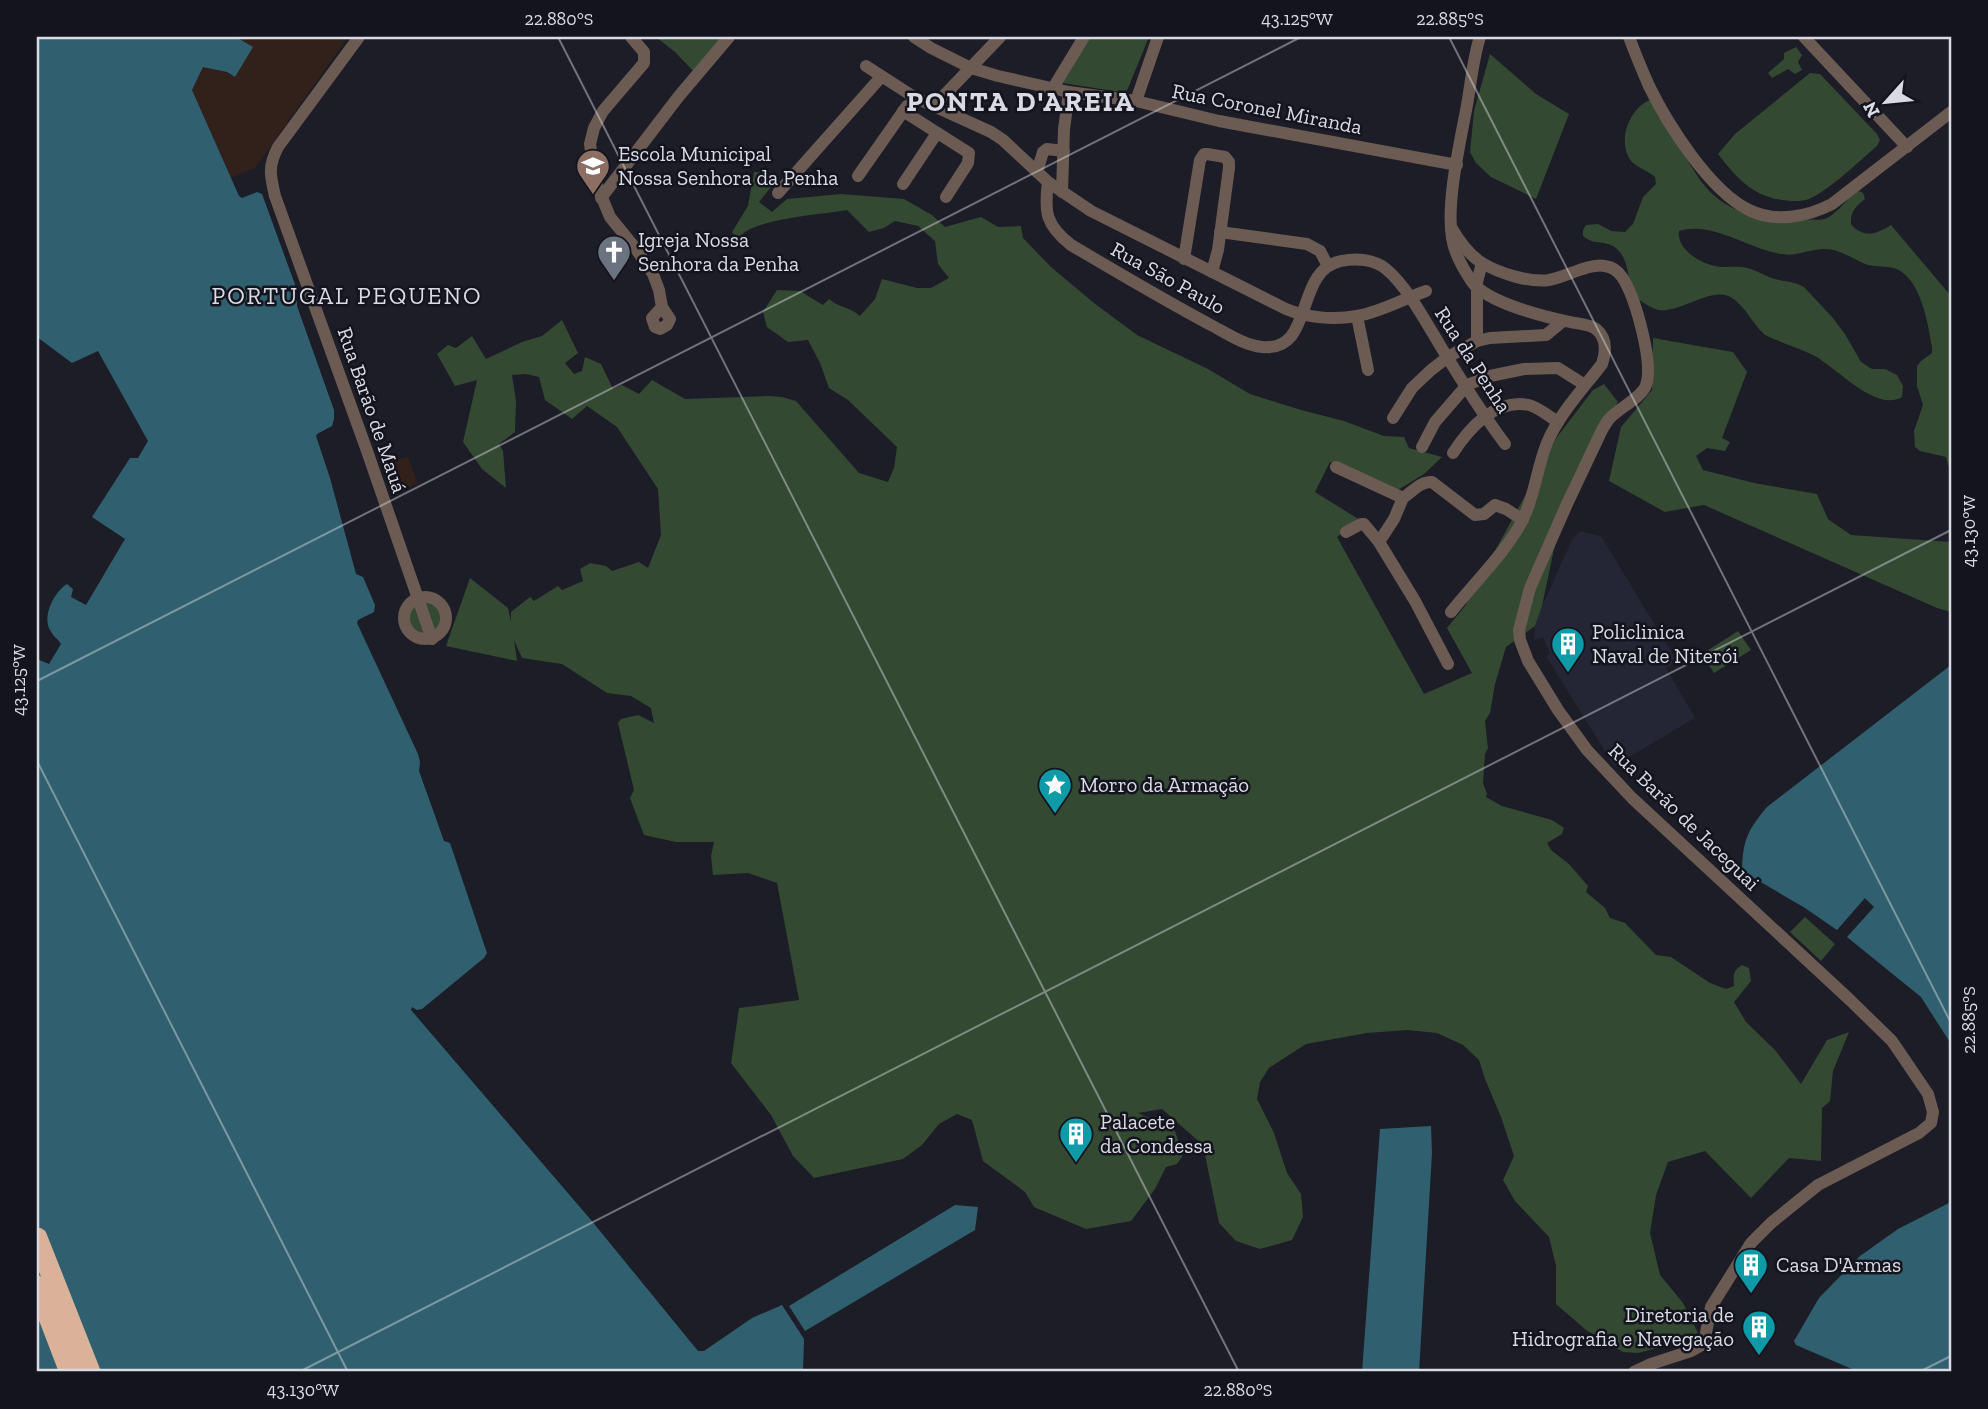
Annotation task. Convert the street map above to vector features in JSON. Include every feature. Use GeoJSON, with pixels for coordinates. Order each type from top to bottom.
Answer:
{"type":"FeatureCollection","features":[{"type":"Feature","properties":{"kind":"highway"},"geometry":{"type":"LineString","coordinates":[[37,1238],[90,1372]]}},
{"type":"Feature","properties":{"kind":"highway"},"geometry":{"type":"LineString","coordinates":[[37,1286],[70,1372]]}},
{"type":"Feature","properties":{"kind":"street","name":"Rua Barão de Mauá"},"geometry":{"type":"LineString","coordinates":[[359,37],[296,120],[272,157],[270,172],[275,195],[432,639]]}},
{"type":"Feature","properties":{"kind":"street"},"geometry":{"type":"LineString","coordinates":[[631,37],[644,52],[644,64],[603,111],[594,128],[590,144],[592,166],[601,198],[610,217],[653,274],[661,303]]}},
{"type":"Feature","properties":{"kind":"street"},"geometry":{"type":"LineString","coordinates":[[601,198],[679,96],[729,37]]}},
{"type":"Feature","properties":{"kind":"street","name":"Rua Coronel Miranda"},"geometry":{"type":"LineString","coordinates":[[914,37],[971,68],[998,76],[1069,92],[1136,101],[1219,121],[1457,165]]}},
{"type":"Feature","properties":{"kind":"street"},"geometry":{"type":"LineString","coordinates":[[933,107],[1000,37]]}},
{"type":"Feature","properties":{"kind":"street"},"geometry":{"type":"LineString","coordinates":[[1053,88],[1084,37]]}},
{"type":"Feature","properties":{"kind":"street"},"geometry":{"type":"LineString","coordinates":[[1136,101],[1158,37]]}},
{"type":"Feature","properties":{"kind":"street"},"geometry":{"type":"LineString","coordinates":[[1451,612],[1523,520],[1547,443],[1558,422],[1602,364],[1606,345],[1596,329],[1508,304],[1477,288],[1458,255],[1451,236],[1452,193],[1478,37]]}},
{"type":"Feature","properties":{"kind":"street"},"geometry":{"type":"LineString","coordinates":[[1629,37],[1656,100],[1695,158],[1723,191],[1740,205],[1756,213],[1788,217],[1822,209],[1843,197],[1951,112]]}},
{"type":"Feature","properties":{"kind":"street"},"geometry":{"type":"LineString","coordinates":[[1804,37],[1906,147]]}},
{"type":"Feature","properties":{"kind":"street"},"geometry":{"type":"LineString","coordinates":[[866,66],[914,97],[991,132],[1048,182],[1100,216],[1302,316],[1357,316],[1426,291]]}},
{"type":"Feature","properties":{"kind":"street"},"geometry":{"type":"LineString","coordinates":[[778,193],[881,77]]}},
{"type":"Feature","properties":{"kind":"street"},"geometry":{"type":"LineString","coordinates":[[1062,192],[1069,92]]}},
{"type":"Feature","properties":{"kind":"street"},"geometry":{"type":"LineString","coordinates":[[858,176],[914,97]]}},
{"type":"Feature","properties":{"kind":"street"},"geometry":{"type":"LineString","coordinates":[[903,111],[966,150],[970,157],[946,197]]}},
{"type":"Feature","properties":{"kind":"street"},"geometry":{"type":"LineString","coordinates":[[903,184],[937,133]]}},
{"type":"Feature","properties":{"kind":"street"},"geometry":{"type":"LineString","coordinates":[[1037,172],[1043,152],[1047,149],[1063,151]]}},
{"type":"Feature","properties":{"kind":"street"},"geometry":{"type":"LineString","coordinates":[[1184,258],[1200,160],[1207,153],[1224,157],[1229,162],[1218,250],[1212,272]]}},
{"type":"Feature","properties":{"kind":"street","name":"Rua São Paulo"},"geometry":{"type":"LineString","coordinates":[[1048,182],[1046,208],[1049,220],[1057,233],[1071,245],[1157,296],[1246,343],[1263,347],[1286,342],[1294,335],[1302,316]]}},
{"type":"Feature","properties":{"kind":"street","name":"Rua Barão de Jaceguai"},"geometry":{"type":"LineString","coordinates":[[1451,227],[1463,245],[1482,263],[1515,276],[1547,280],[1603,265],[1617,271],[1623,278],[1637,312],[1647,363],[1643,392],[1609,418],[1602,430],[1530,588],[1519,630],[1520,640],[1532,669],[1587,750],[1632,799],[1892,1041],[1928,1094],[1933,1112],[1931,1123],[1919,1133],[1818,1185],[1751,1243],[1711,1307],[1706,1334],[1700,1346],[1634,1372]]}},
{"type":"Feature","properties":{"kind":"street"},"geometry":{"type":"LineString","coordinates":[[1220,232],[1307,244],[1320,251],[1328,265],[1313,285],[1302,316]]}},
{"type":"Feature","properties":{"kind":"street","name":"Rua da Penha"},"geometry":{"type":"LineString","coordinates":[[1328,265],[1340,261],[1373,261],[1396,279],[1505,444]]}},
{"type":"Feature","properties":{"kind":"street"},"geometry":{"type":"LineString","coordinates":[[1477,341],[1477,288],[1482,263]]}},
{"type":"Feature","properties":{"kind":"street"},"geometry":{"type":"LineString","coordinates":[[1357,316],[1368,370]]}},
{"type":"Feature","properties":{"kind":"street"},"geometry":{"type":"LineString","coordinates":[[1393,418],[1412,388],[1448,357],[1477,341],[1490,338],[1546,335],[1563,321]]}},
{"type":"Feature","properties":{"kind":"street"},"geometry":{"type":"LineString","coordinates":[[1422,447],[1435,422],[1467,385],[1490,376],[1524,369],[1558,368],[1586,386]]}},
{"type":"Feature","properties":{"kind":"street"},"geometry":{"type":"LineString","coordinates":[[1453,453],[1464,436],[1485,416],[1506,406],[1530,405],[1558,422]]}},
{"type":"Feature","properties":{"kind":"street"},"geometry":{"type":"LineString","coordinates":[[1336,467],[1404,498]]}},
{"type":"Feature","properties":{"kind":"street"},"geometry":{"type":"LineString","coordinates":[[1379,542],[1404,498],[1427,482],[1432,482],[1475,515],[1479,516],[1495,505],[1523,520]]}},
{"type":"Feature","properties":{"kind":"street"},"geometry":{"type":"LineString","coordinates":[[1346,532],[1364,524],[1379,542],[1415,601],[1448,664]]}},
{"type":"Feature","properties":{"kind":"street"},"geometry":{"type":"LineString","coordinates":[[430,597],[437,600],[445,611],[446,624],[432,639],[418,638],[406,629],[406,608],[417,598],[430,597]]}},
{"type":"Feature","properties":{"kind":"shaded area"},"geometry":{"type":"Polygon","coordinates":[[[37,37],[236,37],[253,47],[235,77],[227,72],[203,67],[192,90],[239,196],[242,198],[257,192],[262,194],[297,290],[297,306],[334,410],[332,426],[316,436],[356,574],[363,577],[375,605],[374,612],[357,623],[418,754],[419,771],[444,841],[450,843],[487,953],[422,1009],[412,1007],[411,1010],[591,1220],[698,1351],[704,1351],[752,1318],[782,1305],[804,1339],[803,1372],[37,1372],[37,659],[49,664],[61,644],[50,630],[47,618],[58,593],[67,584],[73,589],[71,597],[86,605],[125,539],[92,517],[130,458],[138,458],[148,441],[98,351],[72,363],[37,337],[37,37]]]}},
{"type":"Feature","properties":{"kind":"shaded area"},"geometry":{"type":"Polygon","coordinates":[[[236,37],[348,37],[255,168],[231,178],[192,90],[203,67],[214,68],[235,77],[252,48],[236,37]]]}},
{"type":"Feature","properties":{"kind":"shaded area"},"geometry":{"type":"Polygon","coordinates":[[[408,457],[418,484],[390,493],[381,463],[408,457]]]}},
{"type":"Feature","properties":{"kind":"shaded area"},"geometry":{"type":"Polygon","coordinates":[[[1580,531],[1601,536],[1677,661],[1666,668],[1695,718],[1614,766],[1546,656],[1550,654],[1543,637],[1534,641],[1535,626],[1542,606],[1572,540],[1580,531]]]}},
{"type":"Feature","properties":{"kind":"shaded area"},"geometry":{"type":"Polygon","coordinates":[[[1951,665],[1951,1044],[1921,997],[1847,937],[1874,907],[1865,898],[1837,930],[1742,871],[1747,836],[1767,807],[1951,665]]]}},
{"type":"Feature","properties":{"kind":"shaded area"},"geometry":{"type":"Polygon","coordinates":[[[1431,1126],[1432,1153],[1419,1372],[1362,1372],[1380,1129],[1431,1126]]]}},
{"type":"Feature","properties":{"kind":"shaded area"},"geometry":{"type":"Polygon","coordinates":[[[1949,1203],[1951,1372],[1859,1372],[1796,1345],[1794,1341],[1819,1298],[1860,1256],[1898,1229],[1949,1203]]]}},
{"type":"Feature","properties":{"kind":"shaded area"},"geometry":{"type":"Polygon","coordinates":[[[955,1205],[978,1207],[975,1230],[805,1331],[789,1306],[955,1205]]]}},
{"type":"Feature","properties":{"kind":"green space"},"geometry":{"type":"Polygon","coordinates":[[[656,37],[730,37],[697,75],[656,37]]]}},
{"type":"Feature","properties":{"kind":"green space"},"geometry":{"type":"Polygon","coordinates":[[[1090,37],[1149,37],[1126,93],[1063,83],[1090,37]]]}},
{"type":"Feature","properties":{"kind":"green space"},"geometry":{"type":"Polygon","coordinates":[[[1796,47],[1802,55],[1798,62],[1802,70],[1795,74],[1788,69],[1772,78],[1768,73],[1784,59],[1784,53],[1796,47]]]}},
{"type":"Feature","properties":{"kind":"green space"},"geometry":{"type":"Polygon","coordinates":[[[1490,54],[1536,94],[1569,114],[1536,199],[1491,177],[1476,163],[1470,152],[1474,111],[1490,54]]]}},
{"type":"Feature","properties":{"kind":"green space"},"geometry":{"type":"Polygon","coordinates":[[[1810,73],[1820,74],[1880,140],[1877,146],[1853,167],[1817,195],[1799,201],[1771,198],[1745,184],[1718,154],[1735,134],[1810,73]]]}},
{"type":"Feature","properties":{"kind":"green space"},"geometry":{"type":"Polygon","coordinates":[[[1650,100],[1673,130],[1687,160],[1701,181],[1710,192],[1730,207],[1768,217],[1822,220],[1833,214],[1857,190],[1863,193],[1865,199],[1854,210],[1851,224],[1860,232],[1870,234],[1891,225],[1951,296],[1951,475],[1946,457],[1920,451],[1915,447],[1914,431],[1923,405],[1917,386],[1917,366],[1932,353],[1932,347],[1922,302],[1911,281],[1903,273],[1894,268],[1868,265],[1829,249],[1783,254],[1703,229],[1679,231],[1685,249],[1702,262],[1718,267],[1752,269],[1804,287],[1845,334],[1861,362],[1872,369],[1885,369],[1897,375],[1903,386],[1902,397],[1880,399],[1868,394],[1813,355],[1764,334],[1732,298],[1715,295],[1667,310],[1648,305],[1631,293],[1625,262],[1618,250],[1583,236],[1586,225],[1598,224],[1611,231],[1625,232],[1633,224],[1643,197],[1656,184],[1655,177],[1632,162],[1625,145],[1631,118],[1636,110],[1650,100]]]}},
{"type":"Feature","properties":{"kind":"green space"},"geometry":{"type":"Polygon","coordinates":[[[754,172],[768,173],[775,182],[759,202],[772,212],[787,199],[841,194],[904,199],[932,215],[945,227],[981,217],[998,227],[1021,226],[1023,238],[1051,267],[1137,335],[1208,369],[1250,394],[1344,421],[1384,436],[1404,437],[1409,448],[1442,457],[1424,474],[1398,490],[1330,462],[1315,492],[1360,520],[1337,537],[1424,694],[1472,673],[1447,628],[1465,606],[1557,437],[1593,390],[1604,384],[1618,402],[1561,516],[1542,606],[1535,626],[1506,647],[1495,684],[1490,713],[1485,721],[1488,748],[1485,754],[1483,783],[1486,797],[1502,806],[1552,820],[1564,828],[1562,834],[1547,843],[1551,850],[1569,864],[1588,886],[1586,892],[1605,908],[1610,918],[1625,923],[1656,955],[1671,957],[1710,983],[1726,989],[1734,986],[1734,974],[1739,967],[1742,965],[1749,968],[1751,981],[1734,1002],[1746,1022],[1775,1050],[1801,1084],[1827,1040],[1849,1032],[1833,1071],[1830,1101],[1822,1108],[1821,1161],[1789,1158],[1751,1198],[1705,1151],[1668,1162],[1656,1195],[1650,1233],[1660,1275],[1683,1303],[1698,1333],[1669,1345],[1638,1353],[1623,1352],[1586,1330],[1556,1304],[1556,1266],[1549,1237],[1515,1201],[1503,1180],[1514,1156],[1479,1060],[1463,1045],[1437,1033],[1407,1030],[1367,1033],[1306,1044],[1269,1068],[1260,1082],[1257,1099],[1274,1133],[1287,1173],[1301,1194],[1303,1217],[1292,1240],[1260,1249],[1236,1241],[1219,1223],[1203,1145],[1162,1109],[1138,1113],[1174,1128],[1183,1155],[1177,1164],[1166,1167],[1155,1189],[1131,1221],[1086,1229],[1034,1207],[1025,1192],[983,1161],[972,1120],[957,1114],[939,1124],[922,1145],[903,1159],[814,1178],[793,1156],[771,1115],[731,1063],[739,1008],[799,1000],[777,883],[748,873],[713,875],[711,856],[714,842],[676,842],[644,835],[630,798],[634,790],[618,723],[621,719],[638,715],[654,723],[651,708],[631,696],[607,693],[562,664],[522,658],[514,640],[517,661],[446,646],[470,578],[508,608],[511,622],[511,612],[530,597],[534,601],[558,586],[562,590],[583,581],[580,569],[590,563],[606,566],[612,571],[639,562],[648,568],[661,535],[658,489],[617,427],[587,406],[572,419],[545,400],[539,377],[512,375],[516,401],[515,432],[499,444],[503,451],[506,488],[482,469],[463,442],[477,380],[455,386],[437,354],[448,345],[456,348],[472,336],[486,359],[542,336],[562,320],[578,353],[565,363],[574,374],[582,371],[585,357],[601,364],[613,389],[622,385],[639,394],[652,380],[685,399],[769,396],[796,401],[859,473],[888,482],[894,468],[897,447],[848,400],[829,388],[808,340],[788,342],[767,327],[763,312],[777,290],[800,291],[823,305],[829,299],[860,316],[875,299],[882,279],[917,288],[931,288],[949,278],[938,264],[935,241],[918,226],[895,221],[884,228],[869,232],[847,210],[761,225],[748,230],[737,240],[732,232],[748,206],[754,172]]]}},
{"type":"Feature","properties":{"kind":"green space"},"geometry":{"type":"Polygon","coordinates":[[[1653,338],[1733,352],[1747,372],[1722,438],[1730,442],[1725,451],[1707,448],[1696,456],[1703,470],[1754,483],[1817,494],[1828,519],[1851,535],[1951,542],[1951,612],[1704,505],[1665,512],[1609,481],[1621,427],[1652,390],[1653,338]]]}},
{"type":"Feature","properties":{"kind":"green space"},"geometry":{"type":"Polygon","coordinates":[[[420,600],[431,600],[441,608],[443,624],[433,636],[420,600]]]}},
{"type":"Feature","properties":{"kind":"green space"},"geometry":{"type":"Polygon","coordinates":[[[416,601],[429,637],[414,634],[405,621],[408,608],[416,601]]]}},
{"type":"Feature","properties":{"kind":"green space"},"geometry":{"type":"Polygon","coordinates":[[[1738,631],[1751,650],[1714,673],[1702,654],[1738,631]]]}},
{"type":"Feature","properties":{"kind":"green space"},"geometry":{"type":"Polygon","coordinates":[[[1805,917],[1835,944],[1821,961],[1790,932],[1805,917]]]}},
{"type":"Feature","properties":{"kind":"place","name":"Escola Municipal Nossa Senhora da Penha"},"geometry":{"type":"Point","coordinates":[593,196]}},
{"type":"Feature","properties":{"kind":"place","name":"Igreja Nossa Senhora da Penha"},"geometry":{"type":"Point","coordinates":[614,282]}},
{"type":"Feature","properties":{"kind":"place","name":"Policlinica Naval de Niterói"},"geometry":{"type":"Point","coordinates":[1568,674]}},
{"type":"Feature","properties":{"kind":"place","name":"Morro da Armação"},"geometry":{"type":"Point","coordinates":[1055,815]}},
{"type":"Feature","properties":{"kind":"place","name":"Palacete da Condessa"},"geometry":{"type":"Point","coordinates":[1076,1164]}},
{"type":"Feature","properties":{"kind":"place","name":"Casa D'Armas"},"geometry":{"type":"Point","coordinates":[1751,1295]}},
{"type":"Feature","properties":{"kind":"place","name":"Diretoria de Hidrografia e Navegação"},"geometry":{"type":"Point","coordinates":[1759,1357]}},
{"type":"Feature","properties":{"kind":"district","name":"PONTA D'AREIA"},"geometry":{"type":"Point","coordinates":[1021,101]}},
{"type":"Feature","properties":{"kind":"district","name":"PORTUGAL PEQUENO"},"geometry":{"type":"Point","coordinates":[347,296]}}]}
